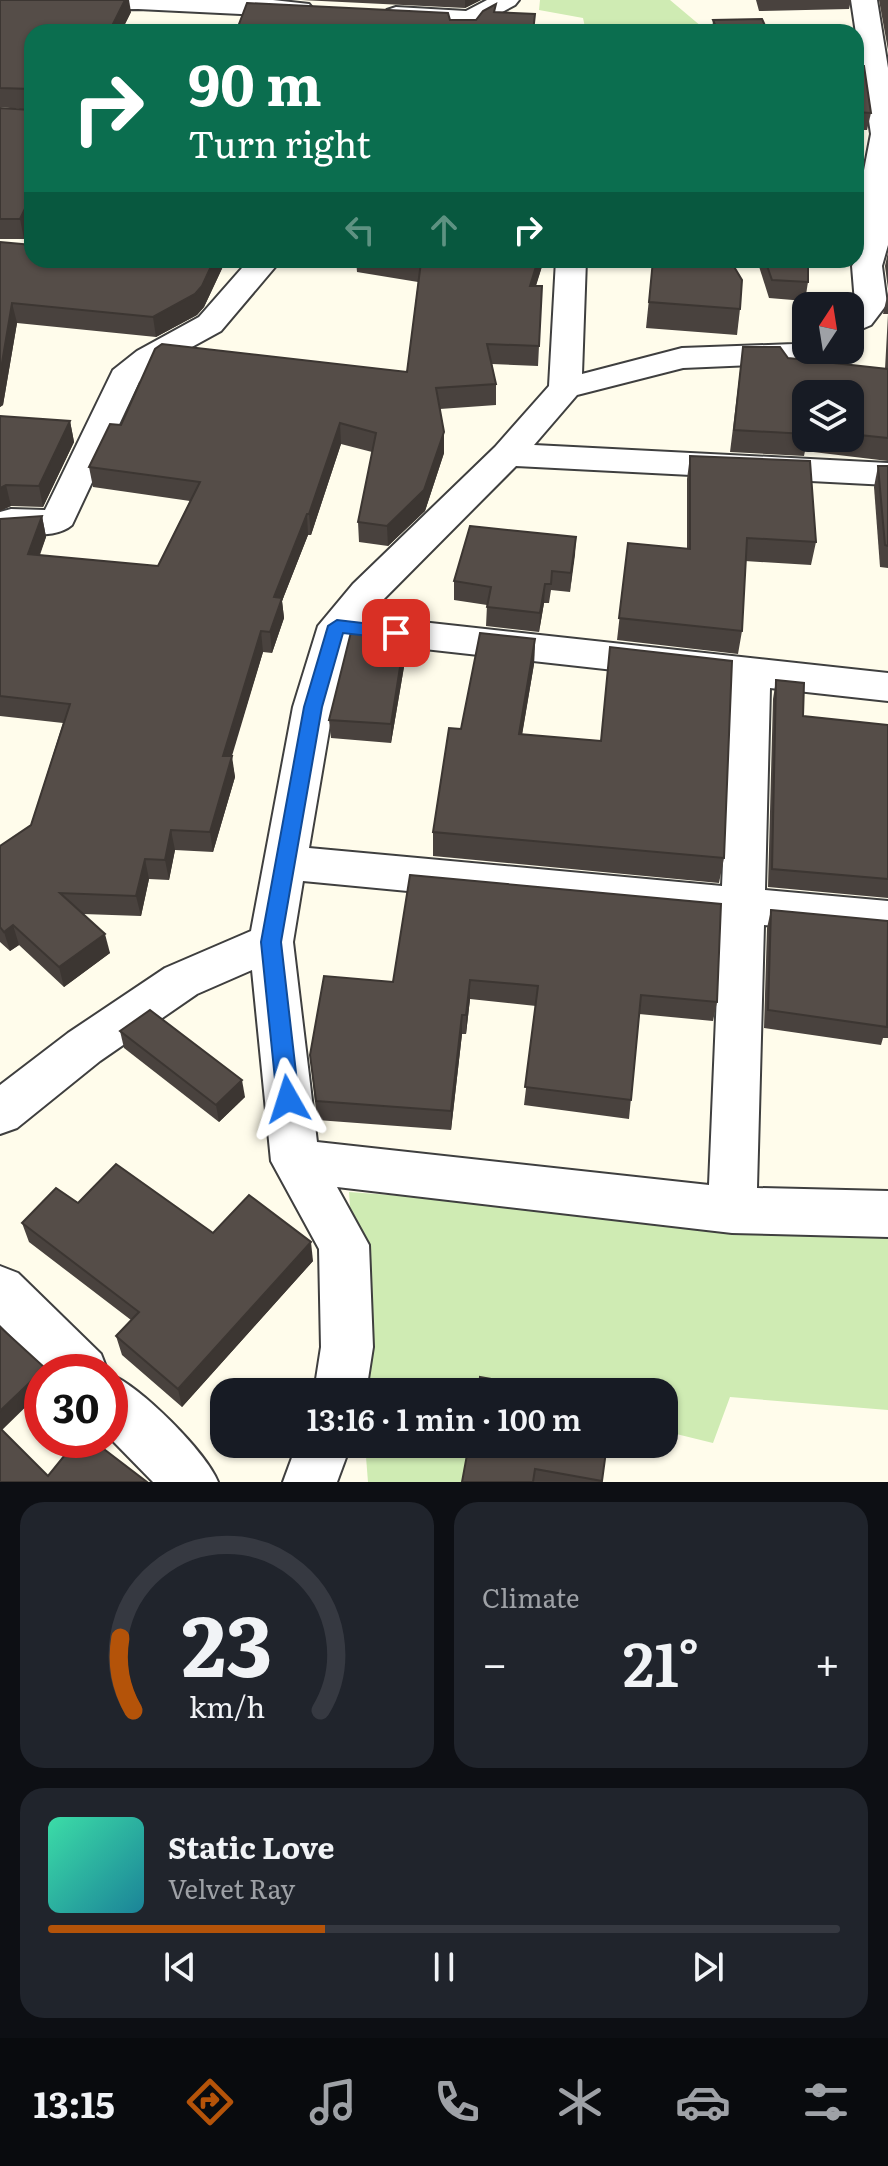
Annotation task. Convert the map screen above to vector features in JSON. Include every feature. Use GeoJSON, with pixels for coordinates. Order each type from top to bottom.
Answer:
{"type":"FeatureCollection","features":[{"type":"Feature","properties":{"kind":"street"},"geometry":{"type":"LineString","coordinates":[[470,24],[506,0]]}},
{"type":"Feature","properties":{"kind":"street"},"geometry":{"type":"LineString","coordinates":[[864,0],[873,69],[887,134],[875,191],[872,245],[867,266],[871,304],[866,323]]}},
{"type":"Feature","properties":{"kind":"street"},"geometry":{"type":"LineString","coordinates":[[0,2],[133,11],[330,11]]}},
{"type":"Feature","properties":{"kind":"street"},"geometry":{"type":"LineString","coordinates":[[376,14],[452,24]]}},
{"type":"Feature","properties":{"kind":"street"},"geometry":{"type":"LineString","coordinates":[[0,526],[11,521],[53,522],[59,517],[88,424],[125,377],[148,358],[210,324],[249,268]]}},
{"type":"Feature","properties":{"kind":"street"},"geometry":{"type":"LineString","coordinates":[[565,388],[571,268]]}},
{"type":"Feature","properties":{"kind":"street"},"geometry":{"type":"LineString","coordinates":[[342,1378],[347,1347],[344,1245],[295,1161],[271,942],[313,707],[337,626],[507,455],[565,388],[682,358],[792,353]]}},
{"type":"Feature","properties":{"kind":"street"},"geometry":{"type":"LineString","coordinates":[[507,455],[888,474]]}},
{"type":"Feature","properties":{"kind":"street"},"geometry":{"type":"LineString","coordinates":[[337,626],[888,687]]}},
{"type":"Feature","properties":{"kind":"street"},"geometry":{"type":"LineString","coordinates":[[732,1210],[751,674]]}},
{"type":"Feature","properties":{"kind":"street"},"geometry":{"type":"LineString","coordinates":[[284,862],[888,919]]}},
{"type":"Feature","properties":{"kind":"street"},"geometry":{"type":"LineString","coordinates":[[0,1113],[84,1047],[181,981],[271,942]]}},
{"type":"Feature","properties":{"kind":"street"},"geometry":{"type":"LineString","coordinates":[[295,1161],[732,1210],[888,1214]]}},
{"type":"Feature","properties":{"kind":"street"},"geometry":{"type":"LineString","coordinates":[[0,1290],[64,1354]]}},
{"type":"Feature","properties":{"kind":"street"},"geometry":{"type":"LineString","coordinates":[[128,1418],[191,1482]]}},
{"type":"Feature","properties":{"kind":"street"},"geometry":{"type":"LineString","coordinates":[[310,1482],[319,1458]]}},
{"type":"Feature","properties":{"kind":"green space"},"geometry":{"type":"Polygon","coordinates":[[[540,0],[670,0],[698,24],[584,24],[583,18],[539,10],[540,0]]]}},
{"type":"Feature","properties":{"kind":"green space"},"geometry":{"type":"Polygon","coordinates":[[[349,1192],[888,1231],[888,1410],[730,1397],[713,1443],[678,1434],[678,1378],[361,1378],[349,1192]]]}},
{"type":"Feature","properties":{"kind":"green space"},"geometry":{"type":"Polygon","coordinates":[[[366,1458],[513,1458],[509,1482],[368,1482],[366,1458]]]}},
{"type":"Feature","properties":{"kind":"building"},"geometry":{"type":"Polygon","coordinates":[[[0,0],[125,0],[113,24],[24,24],[24,89],[0,88],[0,0]]]}},
{"type":"Feature","properties":{"kind":"building"},"geometry":{"type":"Polygon","coordinates":[[[247,3],[448,13],[450,20],[476,20],[483,11],[496,4],[494,12],[535,14],[534,24],[239,24],[247,3]]]}},
{"type":"Feature","properties":{"kind":"building"},"geometry":{"type":"Polygon","coordinates":[[[762,19],[764,24],[715,24],[713,20],[762,19]]]}},
{"type":"Feature","properties":{"kind":"building"},"geometry":{"type":"Polygon","coordinates":[[[864,66],[871,113],[864,113],[864,66]]]}},
{"type":"Feature","properties":{"kind":"building"},"geometry":{"type":"Polygon","coordinates":[[[0,108],[24,110],[24,211],[20,219],[0,219],[0,108]]]}},
{"type":"Feature","properties":{"kind":"building"},"geometry":{"type":"Polygon","coordinates":[[[0,242],[24,244],[24,268],[210,268],[195,294],[153,317],[12,303],[0,375],[0,242]]]}},
{"type":"Feature","properties":{"kind":"building"},"geometry":{"type":"Polygon","coordinates":[[[420,268],[536,268],[530,286],[542,286],[539,346],[487,344],[496,384],[436,388],[444,432],[424,490],[387,526],[358,522],[376,433],[340,423],[309,514],[274,597],[282,598],[270,632],[261,631],[223,756],[232,756],[210,832],[171,830],[165,860],[145,859],[136,896],[60,893],[105,934],[59,967],[13,925],[4,932],[0,927],[0,846],[31,825],[70,704],[0,696],[0,519],[42,516],[28,554],[158,566],[200,482],[89,467],[110,424],[121,425],[155,349],[162,344],[407,372],[420,268]]]}},
{"type":"Feature","properties":{"kind":"building"},"geometry":{"type":"Polygon","coordinates":[[[652,268],[735,268],[742,280],[740,309],[649,302],[652,268]]]}},
{"type":"Feature","properties":{"kind":"building"},"geometry":{"type":"Polygon","coordinates":[[[768,268],[808,268],[808,282],[772,280],[768,268]]]}},
{"type":"Feature","properties":{"kind":"building"},"geometry":{"type":"Polygon","coordinates":[[[743,347],[780,347],[788,358],[792,358],[792,364],[843,364],[888,369],[888,438],[864,435],[864,380],[792,380],[792,433],[734,430],[743,347]]]}},
{"type":"Feature","properties":{"kind":"building"},"geometry":{"type":"Polygon","coordinates":[[[0,416],[70,421],[39,486],[6,485],[0,488],[0,416]]]}},
{"type":"Feature","properties":{"kind":"building"},"geometry":{"type":"Polygon","coordinates":[[[690,456],[810,461],[816,542],[747,538],[742,631],[619,618],[628,543],[690,549],[690,456]]]}},
{"type":"Feature","properties":{"kind":"building"},"geometry":{"type":"Polygon","coordinates":[[[878,466],[888,466],[888,546],[885,545],[878,466]]]}},
{"type":"Feature","properties":{"kind":"building"},"geometry":{"type":"Polygon","coordinates":[[[470,526],[576,537],[571,573],[552,571],[551,584],[545,584],[540,613],[487,607],[491,587],[454,581],[470,526]]]}},
{"type":"Feature","properties":{"kind":"building"},"geometry":{"type":"Polygon","coordinates":[[[351,632],[405,636],[391,724],[329,720],[351,632]]]}},
{"type":"Feature","properties":{"kind":"building"},"geometry":{"type":"Polygon","coordinates":[[[480,633],[535,639],[519,734],[601,741],[610,647],[732,661],[724,858],[433,832],[449,728],[461,729],[480,633]]]}},
{"type":"Feature","properties":{"kind":"building"},"geometry":{"type":"Polygon","coordinates":[[[776,680],[804,683],[803,716],[888,725],[888,879],[772,869],[776,680]]]}},
{"type":"Feature","properties":{"kind":"building"},"geometry":{"type":"Polygon","coordinates":[[[410,875],[721,904],[717,1002],[641,995],[631,1100],[525,1087],[538,986],[470,980],[466,1015],[462,1015],[451,1111],[316,1101],[310,1055],[324,976],[393,982],[410,875]]]}},
{"type":"Feature","properties":{"kind":"building"},"geometry":{"type":"Polygon","coordinates":[[[771,910],[888,921],[887,1027],[768,1010],[771,910]]]}},
{"type":"Feature","properties":{"kind":"building"},"geometry":{"type":"Polygon","coordinates":[[[150,1010],[242,1080],[216,1105],[120,1031],[150,1010]]]}},
{"type":"Feature","properties":{"kind":"building"},"geometry":{"type":"Polygon","coordinates":[[[116,1164],[213,1233],[249,1195],[311,1242],[178,1389],[116,1336],[139,1312],[22,1223],[56,1188],[78,1203],[116,1164]]]}},
{"type":"Feature","properties":{"kind":"building"},"geometry":{"type":"Polygon","coordinates":[[[0,1327],[30,1354],[24,1354],[24,1388],[0,1411],[0,1327]]]}},
{"type":"Feature","properties":{"kind":"building"},"geometry":{"type":"Polygon","coordinates":[[[0,1428],[24,1452],[24,1458],[30,1458],[48,1476],[62,1458],[116,1458],[147,1482],[0,1482],[0,1428]]]}},
{"type":"Feature","properties":{"kind":"building"},"geometry":{"type":"Polygon","coordinates":[[[466,1458],[605,1458],[602,1481],[535,1469],[533,1482],[462,1482],[466,1458]]]}},
{"type":"Feature","properties":{"kind":"route"},"geometry":{"type":"LineString","coordinates":[[288,1099],[271,942],[313,707],[337,626],[396,633]]}}]}
